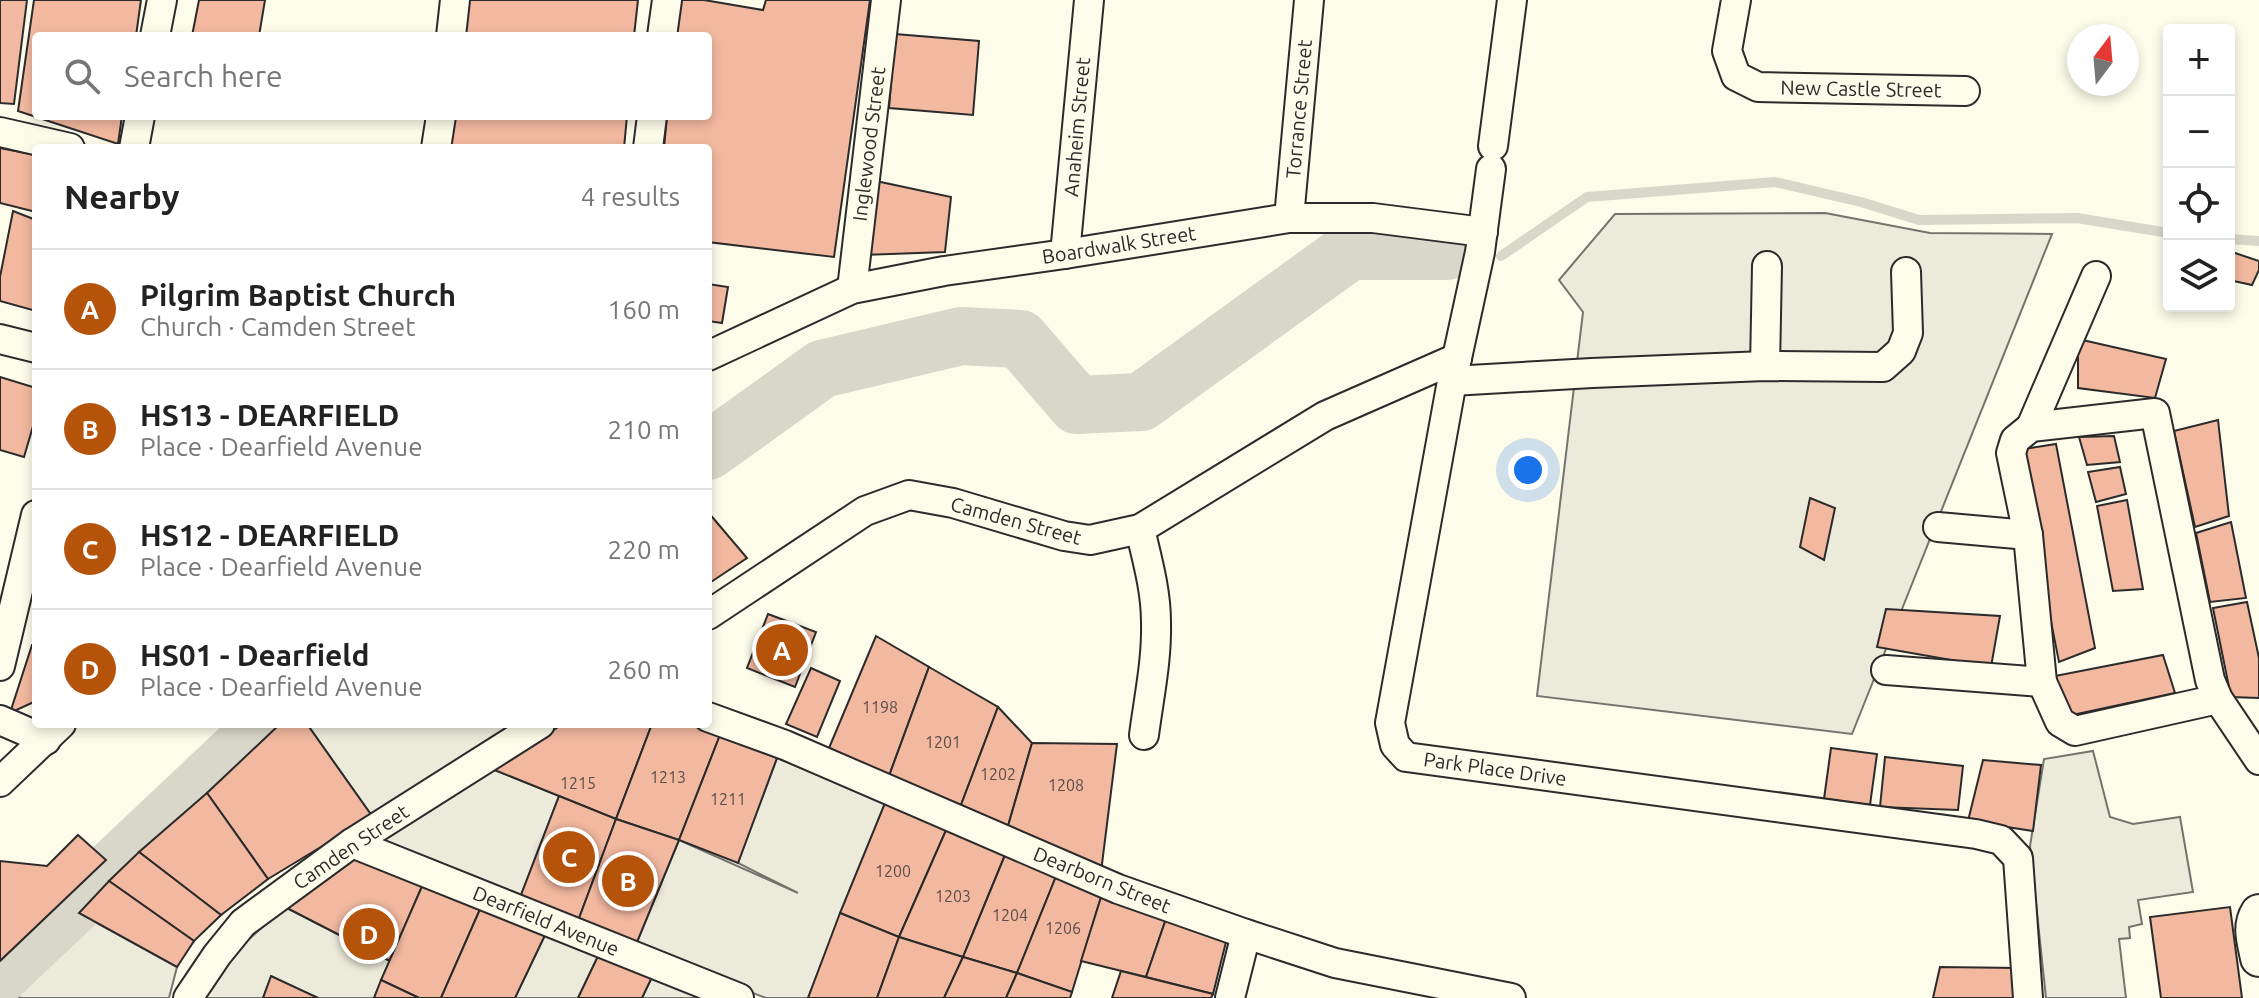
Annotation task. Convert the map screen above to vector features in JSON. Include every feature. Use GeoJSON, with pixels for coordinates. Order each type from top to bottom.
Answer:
{"type":"FeatureCollection","features":[{"type":"Feature","properties":{"kind":"street"},"geometry":{"type":"LineString","coordinates":[[156,32],[162,0]]}},
{"type":"Feature","properties":{"kind":"street"},"geometry":{"type":"LineString","coordinates":[[451,32],[455,0]]}},
{"type":"Feature","properties":{"kind":"street"},"geometry":{"type":"LineString","coordinates":[[663,32],[667,0]]}},
{"type":"Feature","properties":{"kind":"street","name":"Inglewood Street"},"geometry":{"type":"LineString","coordinates":[[852,289],[886,0]]}},
{"type":"Feature","properties":{"kind":"street","name":"Anaheim Street"},"geometry":{"type":"LineString","coordinates":[[1065,254],[1089,0]]}},
{"type":"Feature","properties":{"kind":"street","name":"Torrance Street"},"geometry":{"type":"LineString","coordinates":[[1289,218],[1309,0]]}},
{"type":"Feature","properties":{"kind":"street"},"geometry":{"type":"LineString","coordinates":[[1483,232],[1512,0]]}},
{"type":"Feature","properties":{"kind":"street","name":"New Castle Street"},"geometry":{"type":"LineString","coordinates":[[1736,0],[1727,51],[1736,76],[1758,87],[1965,91]]}},
{"type":"Feature","properties":{"kind":"street"},"geometry":{"type":"LineString","coordinates":[[135,144],[139,120]]}},
{"type":"Feature","properties":{"kind":"street"},"geometry":{"type":"LineString","coordinates":[[437,144],[440,120]]}},
{"type":"Feature","properties":{"kind":"street"},"geometry":{"type":"LineString","coordinates":[[648,144],[652,120]]}},
{"type":"Feature","properties":{"kind":"street"},"geometry":{"type":"LineString","coordinates":[[0,132],[52,144]]}},
{"type":"Feature","properties":{"kind":"street","name":"Boardwalk Street"},"geometry":{"type":"LineString","coordinates":[[712,354],[852,289],[944,271],[1289,218],[1373,218],[1483,232]]}},
{"type":"Feature","properties":{"kind":"street","name":"Park Place Drive"},"geometry":{"type":"LineString","coordinates":[[1483,232],[1454,369],[1390,723],[1395,745],[1406,757],[1976,834],[2001,840],[2018,858],[2028,998]]}},
{"type":"Feature","properties":{"kind":"street"},"geometry":{"type":"LineString","coordinates":[[1765,366],[1767,266]]}},
{"type":"Feature","properties":{"kind":"street"},"geometry":{"type":"LineString","coordinates":[[1454,369],[1883,367],[1901,351],[1908,333],[1906,272]]}},
{"type":"Feature","properties":{"kind":"street"},"geometry":{"type":"LineString","coordinates":[[2096,276],[2031,427],[2015,440],[2011,453],[2028,535],[2042,682],[2060,722],[2075,731],[2218,699]]}},
{"type":"Feature","properties":{"kind":"street"},"geometry":{"type":"LineString","coordinates":[[0,339],[32,347]]}},
{"type":"Feature","properties":{"kind":"street","name":"Camden Street"},"geometry":{"type":"LineString","coordinates":[[712,612],[865,511],[909,495],[953,503],[1064,536],[1090,540],[1140,529],[1325,416],[1454,369]]}},
{"type":"Feature","properties":{"kind":"street"},"geometry":{"type":"LineString","coordinates":[[2031,427],[2155,413],[2210,680],[2218,699],[2259,760]]}},
{"type":"Feature","properties":{"kind":"street"},"geometry":{"type":"LineString","coordinates":[[0,666],[9,590],[32,526]]}},
{"type":"Feature","properties":{"kind":"street"},"geometry":{"type":"LineString","coordinates":[[1938,527],[2028,535]]}},
{"type":"Feature","properties":{"kind":"street"},"geometry":{"type":"LineString","coordinates":[[1140,529],[1152,581],[1156,621],[1154,666],[1144,735]]}},
{"type":"Feature","properties":{"kind":"street"},"geometry":{"type":"LineString","coordinates":[[1886,670],[2042,682]]}},
{"type":"Feature","properties":{"kind":"street","name":"Dearborn Street"},"geometry":{"type":"LineString","coordinates":[[712,718],[785,745],[1118,889],[1246,934],[1335,963],[1511,998]]}},
{"type":"Feature","properties":{"kind":"street"},"geometry":{"type":"LineString","coordinates":[[0,720],[32,727]]}},
{"type":"Feature","properties":{"kind":"street","name":"Camden Street"},"geometry":{"type":"LineString","coordinates":[[188,998],[243,923],[352,843],[534,728]]}},
{"type":"Feature","properties":{"kind":"street"},"geometry":{"type":"LineString","coordinates":[[0,782],[53,732]]}},
{"type":"Feature","properties":{"kind":"street","name":"Dearfield Avenue"},"geometry":{"type":"LineString","coordinates":[[352,843],[739,998]]}},
{"type":"Feature","properties":{"kind":"street"},"geometry":{"type":"LineString","coordinates":[[1230,998],[1246,934]]}},
{"type":"Feature","properties":{"kind":"shaded area"},"geometry":{"type":"Polygon","coordinates":[[[1825,213],[1930,233],[2052,234],[1852,734],[1537,696],[1583,312],[1559,280],[1615,214],[1825,213]]]}},
{"type":"Feature","properties":{"kind":"shaded area"},"geometry":{"type":"Polygon","coordinates":[[[310,728],[510,728],[372,816],[310,728]]]}},
{"type":"Feature","properties":{"kind":"shaded area"},"geometry":{"type":"Polygon","coordinates":[[[2093,751],[2110,817],[2133,824],[2180,817],[2193,892],[2138,900],[2142,924],[2129,927],[2130,938],[2119,939],[2126,998],[2046,998],[2030,846],[2044,759],[2093,751]]]}},
{"type":"Feature","properties":{"kind":"shaded area"},"geometry":{"type":"Polygon","coordinates":[[[777,758],[885,803],[808,998],[766,998],[635,947],[679,840],[798,893],[738,863],[777,758]]]}},
{"type":"Feature","properties":{"kind":"shaded area"},"geometry":{"type":"Polygon","coordinates":[[[492,769],[559,796],[521,895],[376,840],[492,769]]]}},
{"type":"Feature","properties":{"kind":"shaded area"},"geometry":{"type":"Polygon","coordinates":[[[285,907],[390,961],[374,998],[318,998],[271,977],[263,998],[200,998],[229,957],[285,907]]]}},
{"type":"Feature","properties":{"kind":"shaded area"},"geometry":{"type":"Polygon","coordinates":[[[79,913],[177,967],[169,998],[22,998],[4,994],[79,913]]]}},
{"type":"Feature","properties":{"kind":"shaded area"},"geometry":{"type":"Polygon","coordinates":[[[546,933],[599,954],[578,998],[515,998],[546,933]]]}},
{"type":"Feature","properties":{"kind":"shaded area"},"geometry":{"type":"Polygon","coordinates":[[[653,975],[714,998],[642,998],[653,975]]]}},
{"type":"Feature","properties":{"kind":"building"},"geometry":{"type":"Polygon","coordinates":[[[0,0],[27,0],[14,104],[0,103],[0,0]]]}},
{"type":"Feature","properties":{"kind":"building"},"geometry":{"type":"Polygon","coordinates":[[[34,0],[141,0],[137,32],[32,32],[32,116],[18,111],[34,0]]]}},
{"type":"Feature","properties":{"kind":"building"},"geometry":{"type":"Polygon","coordinates":[[[199,0],[265,0],[260,32],[193,32],[199,0]]]}},
{"type":"Feature","properties":{"kind":"building"},"geometry":{"type":"Polygon","coordinates":[[[467,0],[638,0],[634,32],[462,32],[467,0]]]}},
{"type":"Feature","properties":{"kind":"building"},"geometry":{"type":"Polygon","coordinates":[[[680,0],[704,0],[763,10],[766,0],[870,0],[834,257],[712,242],[712,144],[664,144],[667,120],[712,120],[712,32],[676,32],[680,0]]]}},
{"type":"Feature","properties":{"kind":"building"},"geometry":{"type":"Polygon","coordinates":[[[895,34],[979,41],[973,115],[889,108],[895,34]]]}},
{"type":"Feature","properties":{"kind":"building"},"geometry":{"type":"Polygon","coordinates":[[[45,120],[121,120],[118,144],[45,120]]]}},
{"type":"Feature","properties":{"kind":"building"},"geometry":{"type":"Polygon","coordinates":[[[448,120],[627,120],[624,144],[446,144],[448,120]]]}},
{"type":"Feature","properties":{"kind":"building"},"geometry":{"type":"Polygon","coordinates":[[[0,148],[32,154],[32,211],[0,203],[0,148]]]}},
{"type":"Feature","properties":{"kind":"building"},"geometry":{"type":"Polygon","coordinates":[[[876,181],[951,197],[945,252],[863,255],[876,181]]]}},
{"type":"Feature","properties":{"kind":"building"},"geometry":{"type":"Polygon","coordinates":[[[13,211],[32,218],[32,310],[0,301],[0,277],[13,211]]]}},
{"type":"Feature","properties":{"kind":"building"},"geometry":{"type":"Polygon","coordinates":[[[2235,253],[2259,261],[2259,270],[2252,285],[2235,281],[2235,253]]]}},
{"type":"Feature","properties":{"kind":"building"},"geometry":{"type":"Polygon","coordinates":[[[712,285],[728,287],[722,323],[712,322],[712,285]]]}},
{"type":"Feature","properties":{"kind":"building"},"geometry":{"type":"Polygon","coordinates":[[[2078,339],[2166,359],[2155,398],[2078,388],[2078,339]]]}},
{"type":"Feature","properties":{"kind":"building"},"geometry":{"type":"Polygon","coordinates":[[[0,377],[32,387],[32,430],[24,457],[0,450],[0,377]]]}},
{"type":"Feature","properties":{"kind":"building"},"geometry":{"type":"Polygon","coordinates":[[[2218,420],[2229,516],[2195,527],[2174,431],[2218,420]]]}},
{"type":"Feature","properties":{"kind":"building"},"geometry":{"type":"Polygon","coordinates":[[[2114,436],[2120,462],[2087,465],[2079,437],[2114,436]]]}},
{"type":"Feature","properties":{"kind":"building"},"geometry":{"type":"Polygon","coordinates":[[[2056,444],[2095,648],[2059,662],[2017,450],[2056,444]]]}},
{"type":"Feature","properties":{"kind":"building"},"geometry":{"type":"Polygon","coordinates":[[[2120,467],[2126,494],[2096,502],[2088,472],[2120,467]]]}},
{"type":"Feature","properties":{"kind":"building"},"geometry":{"type":"Polygon","coordinates":[[[1810,498],[1835,508],[1824,560],[1800,547],[1810,498]]]}},
{"type":"Feature","properties":{"kind":"building"},"geometry":{"type":"Polygon","coordinates":[[[2127,500],[2143,589],[2113,591],[2097,506],[2127,500]]]}},
{"type":"Feature","properties":{"kind":"building"},"geometry":{"type":"Polygon","coordinates":[[[712,517],[747,558],[712,581],[712,517]]]}},
{"type":"Feature","properties":{"kind":"building"},"geometry":{"type":"Polygon","coordinates":[[[2231,522],[2246,598],[2210,602],[2196,533],[2231,522]]]}},
{"type":"Feature","properties":{"kind":"building"},"geometry":{"type":"Polygon","coordinates":[[[2247,602],[2259,658],[2259,698],[2231,697],[2213,608],[2247,602]]]}},
{"type":"Feature","properties":{"kind":"building"},"geometry":{"type":"Polygon","coordinates":[[[1886,609],[2000,616],[1991,667],[1877,647],[1886,609]]]}},
{"type":"Feature","properties":{"kind":"building"},"geometry":{"type":"Polygon","coordinates":[[[768,614],[816,632],[795,687],[747,668],[768,614]]]}},
{"type":"Feature","properties":{"kind":"building"},"geometry":{"type":"Polygon","coordinates":[[[876,636],[929,667],[889,776],[829,748],[876,636]]]}},
{"type":"Feature","properties":{"kind":"building"},"geometry":{"type":"Polygon","coordinates":[[[32,645],[32,703],[10,713],[32,645]]]}},
{"type":"Feature","properties":{"kind":"building"},"geometry":{"type":"Polygon","coordinates":[[[2163,655],[2175,693],[2063,717],[2050,677],[2163,655]]]}},
{"type":"Feature","properties":{"kind":"building"},"geometry":{"type":"Polygon","coordinates":[[[929,667],[998,707],[961,805],[889,776],[929,667]]]}},
{"type":"Feature","properties":{"kind":"building"},"geometry":{"type":"Polygon","coordinates":[[[811,668],[840,681],[817,737],[786,724],[811,668]]]}},
{"type":"Feature","properties":{"kind":"building"},"geometry":{"type":"Polygon","coordinates":[[[998,707],[1032,743],[1008,826],[961,805],[998,707]]]}},
{"type":"Feature","properties":{"kind":"building"},"geometry":{"type":"Polygon","coordinates":[[[276,728],[310,728],[372,816],[268,879],[207,793],[276,728]]]}},
{"type":"Feature","properties":{"kind":"building"},"geometry":{"type":"Polygon","coordinates":[[[557,728],[650,728],[616,819],[492,769],[557,728]]]}},
{"type":"Feature","properties":{"kind":"building"},"geometry":{"type":"Polygon","coordinates":[[[650,728],[701,728],[720,735],[679,840],[616,819],[650,728]]]}},
{"type":"Feature","properties":{"kind":"building"},"geometry":{"type":"Polygon","coordinates":[[[720,735],[777,758],[738,863],[679,840],[720,735]]]}},
{"type":"Feature","properties":{"kind":"building"},"geometry":{"type":"Polygon","coordinates":[[[1032,743],[1117,744],[1101,872],[1008,826],[1032,743]]]}},
{"type":"Feature","properties":{"kind":"building"},"geometry":{"type":"Polygon","coordinates":[[[1831,748],[1877,754],[1870,805],[1824,799],[1831,748]]]}},
{"type":"Feature","properties":{"kind":"building"},"geometry":{"type":"Polygon","coordinates":[[[1885,757],[1963,766],[1958,810],[1880,807],[1885,757]]]}},
{"type":"Feature","properties":{"kind":"building"},"geometry":{"type":"Polygon","coordinates":[[[1983,760],[2041,765],[2033,831],[1968,821],[1983,760]]]}},
{"type":"Feature","properties":{"kind":"building"},"geometry":{"type":"Polygon","coordinates":[[[207,793],[268,879],[221,915],[139,852],[207,793]]]}},
{"type":"Feature","properties":{"kind":"building"},"geometry":{"type":"Polygon","coordinates":[[[559,796],[616,819],[578,921],[521,895],[559,796]]]}},
{"type":"Feature","properties":{"kind":"building"},"geometry":{"type":"Polygon","coordinates":[[[885,803],[947,828],[899,937],[840,913],[885,803]]]}},
{"type":"Feature","properties":{"kind":"building"},"geometry":{"type":"Polygon","coordinates":[[[616,819],[679,840],[635,947],[578,921],[616,819]]]}},
{"type":"Feature","properties":{"kind":"building"},"geometry":{"type":"Polygon","coordinates":[[[947,828],[1005,855],[963,957],[899,937],[947,828]]]}},
{"type":"Feature","properties":{"kind":"building"},"geometry":{"type":"Polygon","coordinates":[[[78,835],[106,860],[0,961],[0,861],[47,866],[78,835]]]}},
{"type":"Feature","properties":{"kind":"building"},"geometry":{"type":"Polygon","coordinates":[[[139,852],[221,915],[194,941],[109,881],[139,852]]]}},
{"type":"Feature","properties":{"kind":"building"},"geometry":{"type":"Polygon","coordinates":[[[1005,855],[1057,874],[1017,973],[963,957],[1005,855]]]}},
{"type":"Feature","properties":{"kind":"building"},"geometry":{"type":"Polygon","coordinates":[[[353,856],[423,884],[390,961],[285,907],[353,856]]]}},
{"type":"Feature","properties":{"kind":"building"},"geometry":{"type":"Polygon","coordinates":[[[1057,874],[1102,894],[1072,992],[1017,973],[1057,874]]]}},
{"type":"Feature","properties":{"kind":"building"},"geometry":{"type":"Polygon","coordinates":[[[109,881],[194,941],[177,967],[79,913],[109,881]]]}},
{"type":"Feature","properties":{"kind":"building"},"geometry":{"type":"Polygon","coordinates":[[[423,884],[481,907],[441,998],[419,998],[381,980],[423,884]]]}},
{"type":"Feature","properties":{"kind":"building"},"geometry":{"type":"Polygon","coordinates":[[[1102,894],[1168,913],[1146,977],[1081,961],[1102,894]]]}},
{"type":"Feature","properties":{"kind":"building"},"geometry":{"type":"Polygon","coordinates":[[[481,907],[546,933],[515,998],[441,998],[481,907]]]}},
{"type":"Feature","properties":{"kind":"building"},"geometry":{"type":"Polygon","coordinates":[[[2230,907],[2242,998],[2161,998],[2150,917],[2230,907]]]}},
{"type":"Feature","properties":{"kind":"building"},"geometry":{"type":"Polygon","coordinates":[[[840,913],[899,937],[877,998],[808,998],[840,913]]]}},
{"type":"Feature","properties":{"kind":"building"},"geometry":{"type":"Polygon","coordinates":[[[1168,913],[1228,934],[1213,994],[1146,977],[1168,913]]]}},
{"type":"Feature","properties":{"kind":"building"},"geometry":{"type":"Polygon","coordinates":[[[899,937],[963,957],[944,998],[877,998],[899,937]]]}},
{"type":"Feature","properties":{"kind":"building"},"geometry":{"type":"Polygon","coordinates":[[[599,954],[653,975],[642,998],[578,998],[599,954]]]}},
{"type":"Feature","properties":{"kind":"building"},"geometry":{"type":"Polygon","coordinates":[[[963,957],[1017,973],[1006,998],[944,998],[963,957]]]}},
{"type":"Feature","properties":{"kind":"building"},"geometry":{"type":"Polygon","coordinates":[[[1940,967],[2019,968],[2021,998],[1933,998],[1940,967]]]}},
{"type":"Feature","properties":{"kind":"building"},"geometry":{"type":"Polygon","coordinates":[[[1121,971],[1213,994],[1211,998],[1112,998],[1121,971]]]}},
{"type":"Feature","properties":{"kind":"building"},"geometry":{"type":"Polygon","coordinates":[[[1017,973],[1072,992],[1070,998],[1006,998],[1017,973]]]}},
{"type":"Feature","properties":{"kind":"building"},"geometry":{"type":"Polygon","coordinates":[[[271,976],[318,998],[263,998],[271,976]]]}},
{"type":"Feature","properties":{"kind":"building"},"geometry":{"type":"Polygon","coordinates":[[[381,980],[419,998],[374,998],[381,980]]]}},
{"type":"Feature","properties":{"kind":"waterway"},"geometry":{"type":"LineString","coordinates":[[1501,256],[1587,197],[1775,182],[1861,202],[1919,220],[2077,218],[2163,232]]}},
{"type":"Feature","properties":{"kind":"waterway"},"geometry":{"type":"LineString","coordinates":[[2235,239],[2259,241]]}},
{"type":"Feature","properties":{"kind":"waterway"},"geometry":{"type":"LineString","coordinates":[[712,448],[822,369],[961,336],[1020,339],[1077,405],[1141,402],[1350,251],[1447,251]]}},
{"type":"Feature","properties":{"kind":"waterway"},"geometry":{"type":"LineString","coordinates":[[0,975],[262,728]]}},
{"type":"Feature","properties":{"kind":"place","name":"Pilgrim Baptist Church"},"geometry":{"type":"Point","coordinates":[782,650]}},
{"type":"Feature","properties":{"kind":"place","name":"HS12 - DEARFIELD"},"geometry":{"type":"Point","coordinates":[569,857]}},
{"type":"Feature","properties":{"kind":"place","name":"HS13 - DEARFIELD"},"geometry":{"type":"Point","coordinates":[628,881]}},
{"type":"Feature","properties":{"kind":"place","name":"HS01 - Dearfield"},"geometry":{"type":"Point","coordinates":[369,934]}}]}
